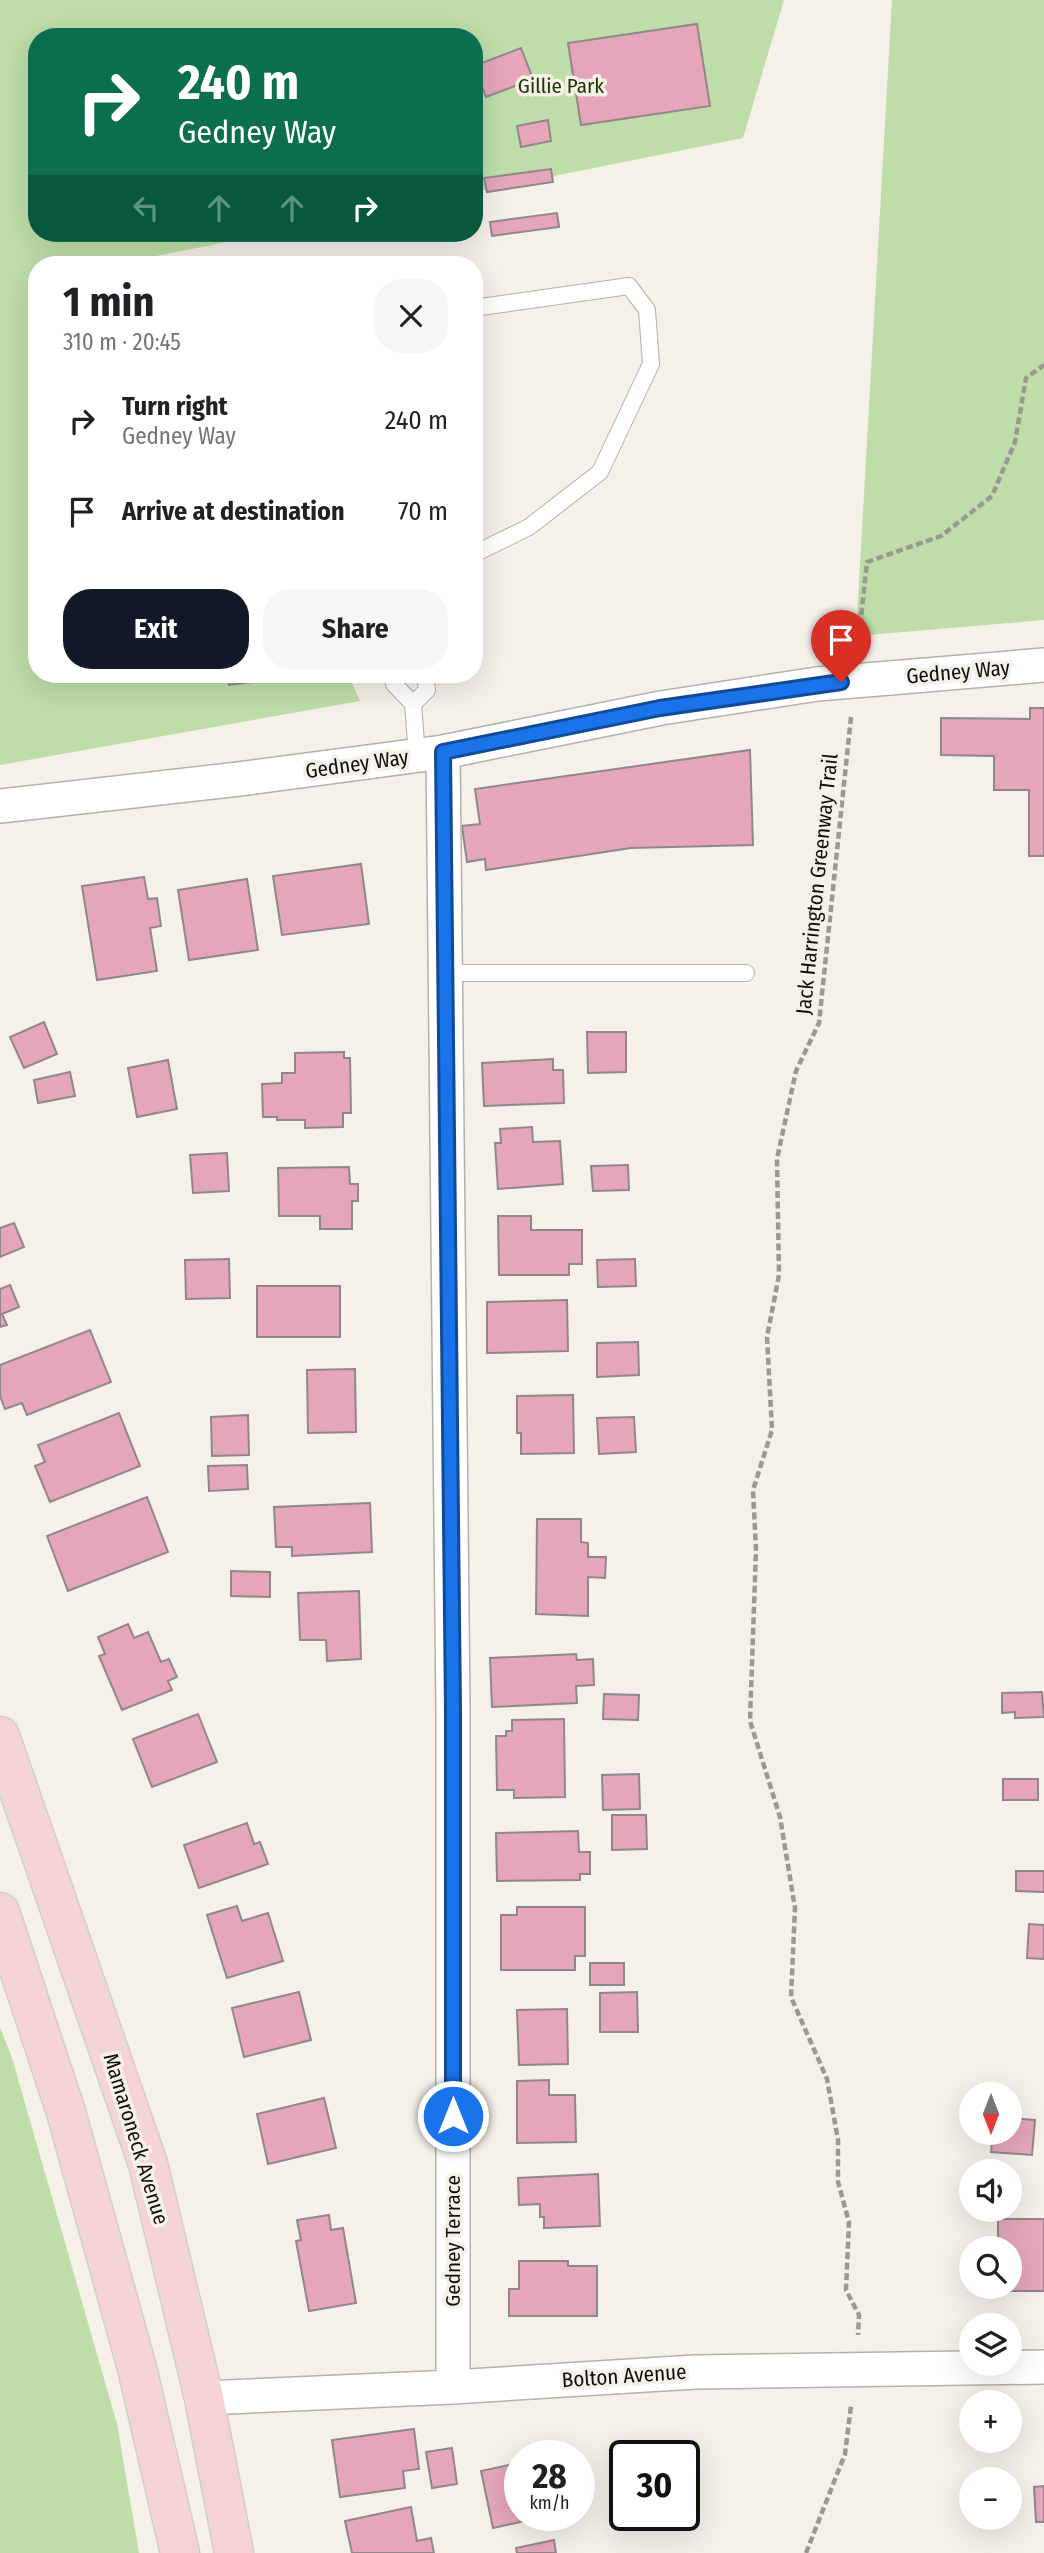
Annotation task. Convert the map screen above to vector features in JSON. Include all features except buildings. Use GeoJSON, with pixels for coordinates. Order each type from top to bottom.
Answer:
{"type":"FeatureCollection","features":[{"type":"Feature","properties":{"kind":"main road","name":"Mamaroneck Avenue"},"geometry":{"type":"LineString","coordinates":[[0,1735],[148,2164],[204,2398],[233,2553]]}},
{"type":"Feature","properties":{"kind":"main road"},"geometry":{"type":"LineString","coordinates":[[0,1912],[69,2124],[137,2368],[180,2553]]}},
{"type":"Feature","properties":{"kind":"street","name":"Gedney Way"},"geometry":{"type":"LineString","coordinates":[[0,806],[430,754],[660,708],[817,684],[1044,665]]}},
{"type":"Feature","properties":{"kind":"street","name":"Gedney Terrace"},"geometry":{"type":"LineString","coordinates":[[430,754],[446,973],[453,1711],[453,2387]]}},
{"type":"Feature","properties":{"kind":"street","name":"Bolton Avenue"},"geometry":{"type":"LineString","coordinates":[[204,2398],[453,2387],[695,2372],[1044,2367]]}},
{"type":"Feature","properties":{"kind":"lane"},"geometry":{"type":"LineString","coordinates":[[483,307],[629,286],[647,310],[651,365],[600,472],[529,527],[483,550]]}},
{"type":"Feature","properties":{"kind":"lane"},"geometry":{"type":"LineString","coordinates":[[394,683],[413,704],[430,754]]}},
{"type":"Feature","properties":{"kind":"lane"},"geometry":{"type":"LineString","coordinates":[[413,704],[427,690],[426,683]]}},
{"type":"Feature","properties":{"kind":"lane"},"geometry":{"type":"LineString","coordinates":[[446,973],[746,973]]}},
{"type":"Feature","properties":{"kind":"path"},"geometry":{"type":"LineString","coordinates":[[857,657],[867,562],[941,536],[992,496],[1014,442],[1026,378],[1044,365]]}},
{"type":"Feature","properties":{"kind":"path","name":"Jack Harrington Greenway Trail"},"geometry":{"type":"LineString","coordinates":[[806,2553],[845,2454],[859,2315],[846,2290],[849,2222],[838,2182],[838,2140],[827,2079],[791,1997],[795,1908],[780,1817],[750,1721],[756,1550],[753,1489],[772,1430],[767,1337],[779,1275],[777,1159],[796,1071],[819,1023],[852,711]]}},
{"type":"Feature","properties":{"kind":"green space","name":"Gillie Park"},"geometry":{"type":"Polygon","coordinates":[[[0,0],[784,0],[743,138],[483,190],[483,28],[28,28],[28,242],[227,242],[156,256],[28,256],[28,683],[352,683],[360,701],[0,765],[0,0]]]}},
{"type":"Feature","properties":{"kind":"green space"},"geometry":{"type":"Polygon","coordinates":[[[892,0],[1044,0],[1044,620],[856,636],[892,0]]]}},
{"type":"Feature","properties":{"kind":"green space"},"geometry":{"type":"Polygon","coordinates":[[[0,2027],[12,2058],[117,2424],[139,2553],[0,2553],[0,2027]]]}},
{"type":"Feature","properties":{"kind":"route"},"geometry":{"type":"LineString","coordinates":[[453,2116],[453,1711],[443,752],[660,708],[841,682]]}}]}
